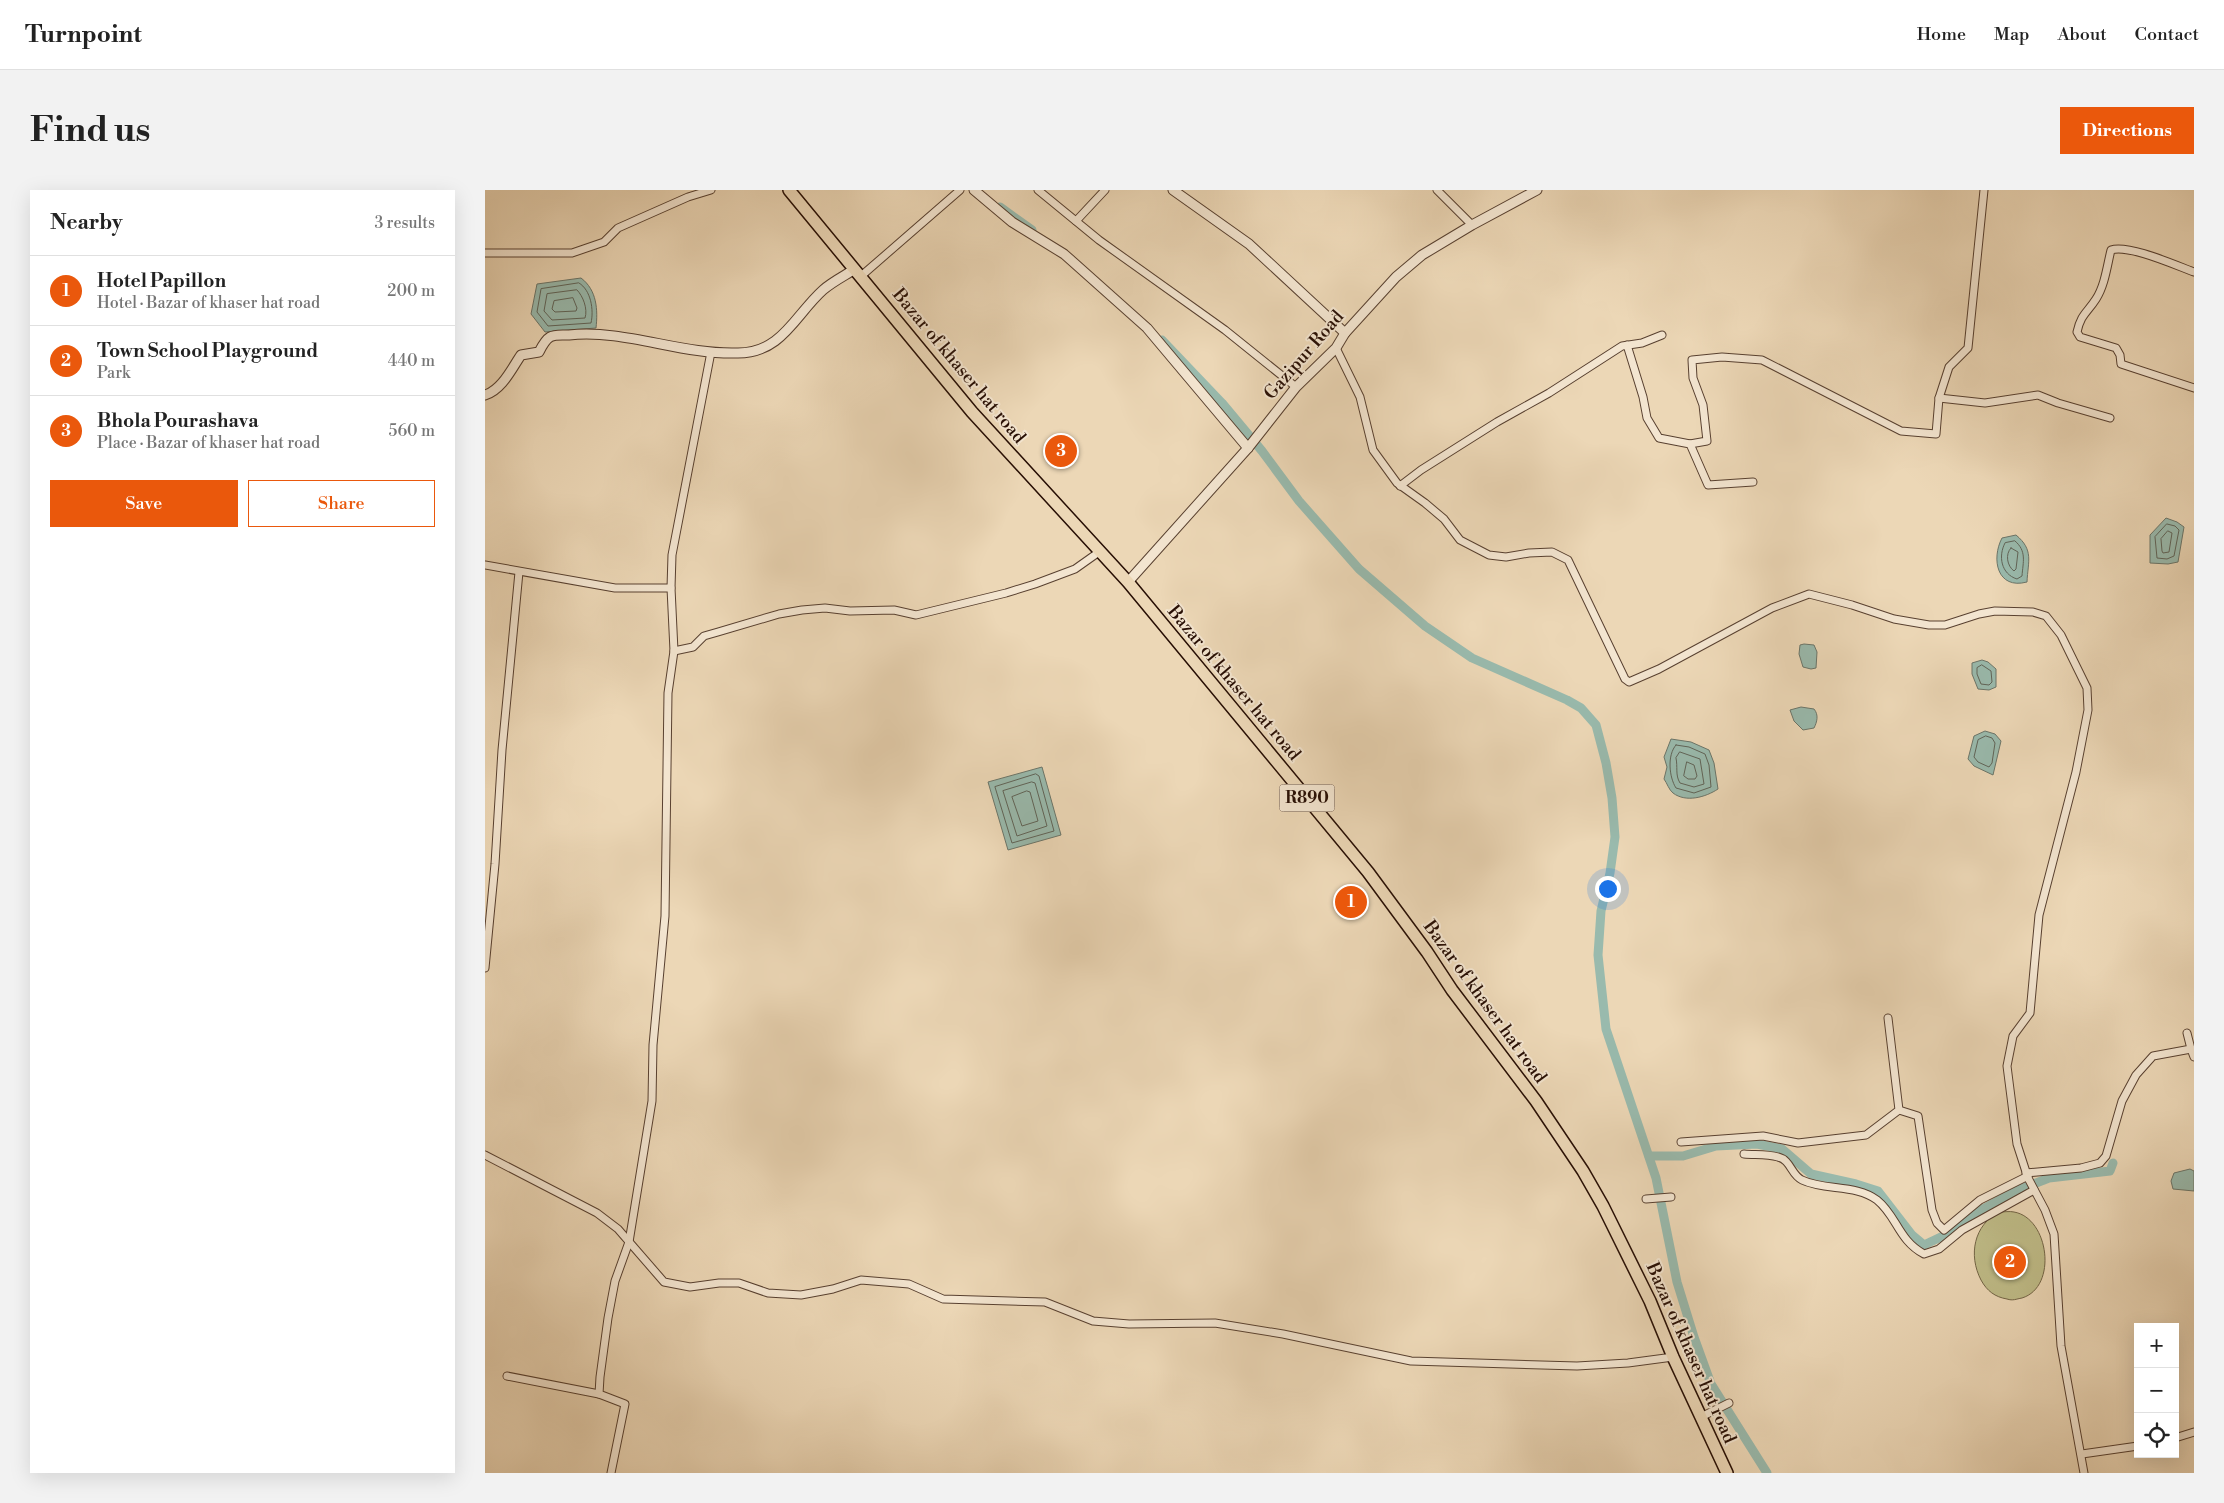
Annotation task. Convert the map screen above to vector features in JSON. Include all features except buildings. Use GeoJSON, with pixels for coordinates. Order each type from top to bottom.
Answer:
{"type":"FeatureCollection","features":[{"type":"Feature","properties":{"kind":"main road","name":"Bazar of khaser hat road"},"geometry":{"type":"LineString","coordinates":[[789,190],[972,412],[1128,582],[1368,872],[1536,1102],[1583,1171],[1603,1206],[1650,1301],[1673,1358],[1705,1415],[1727,1473]]}},
{"type":"Feature","properties":{"kind":"street"},"geometry":{"type":"LineString","coordinates":[[485,253],[572,253],[604,242],[618,228],[688,197],[711,190]]}},
{"type":"Feature","properties":{"kind":"street"},"geometry":{"type":"LineString","coordinates":[[485,395],[497,388],[521,355],[539,352],[543,343],[551,336],[586,332],[616,335],[711,352],[739,354],[771,344],[783,336],[824,289],[858,273],[961,190]]}},
{"type":"Feature","properties":{"kind":"street"},"geometry":{"type":"LineString","coordinates":[[974,190],[1012,222],[1064,254],[1147,328],[1248,448]]}},
{"type":"Feature","properties":{"kind":"street"},"geometry":{"type":"LineString","coordinates":[[1038,190],[1099,240],[1225,330],[1297,387]]}},
{"type":"Feature","properties":{"kind":"street"},"geometry":{"type":"LineString","coordinates":[[1076,221],[1105,190]]}},
{"type":"Feature","properties":{"kind":"street"},"geometry":{"type":"LineString","coordinates":[[1173,190],[1249,244],[1345,333]]}},
{"type":"Feature","properties":{"kind":"street"},"geometry":{"type":"LineString","coordinates":[[1437,190],[1472,224]]}},
{"type":"Feature","properties":{"kind":"street","name":"Gazipur Road"},"geometry":{"type":"LineString","coordinates":[[1128,582],[1248,448],[1269,419],[1297,387],[1336,348],[1345,333],[1396,277],[1423,255],[1472,224],[1537,190]]}},
{"type":"Feature","properties":{"kind":"street"},"geometry":{"type":"LineString","coordinates":[[1627,346],[1643,397],[1647,418],[1659,438],[1691,444],[1707,441],[1703,405],[1693,378],[1692,360],[1722,357],[1762,360],[1901,431],[1935,434],[1939,398],[1949,367],[1968,348],[1984,190]]}},
{"type":"Feature","properties":{"kind":"street"},"geometry":{"type":"LineString","coordinates":[[2194,272],[2118,247],[2111,250],[2104,280],[2097,298],[2080,318],[2077,332],[2080,337],[2116,348],[2120,355],[2121,364],[2194,388]]}},
{"type":"Feature","properties":{"kind":"street"},"geometry":{"type":"LineString","coordinates":[[1400,486],[1421,470],[1497,422],[1549,393],[1622,346],[1642,343],[1663,335]]}},
{"type":"Feature","properties":{"kind":"street"},"geometry":{"type":"LineString","coordinates":[[1336,348],[1360,398],[1373,450],[1379,461],[1400,486],[1444,519],[1460,540],[1489,555],[1506,557],[1552,552],[1568,560],[1625,679],[1629,682],[1652,673],[1772,608],[1809,594],[1852,605],[1894,619],[1929,625],[1945,625],[1995,611],[2033,612],[2046,616],[2061,635],[2087,688],[2088,710],[2074,781],[2039,915],[2030,1013],[2013,1036],[2007,1066],[2017,1144],[2027,1176],[2054,1234],[2061,1346],[2084,1473]]}},
{"type":"Feature","properties":{"kind":"street"},"geometry":{"type":"LineString","coordinates":[[599,1394],[599,1377],[615,1281],[629,1242],[652,1101],[653,1046],[665,916],[668,702],[674,651],[671,588],[674,540],[711,352]]}},
{"type":"Feature","properties":{"kind":"street"},"geometry":{"type":"LineString","coordinates":[[1939,398],[1985,403],[2038,395],[2110,418]]}},
{"type":"Feature","properties":{"kind":"street"},"geometry":{"type":"LineString","coordinates":[[1691,444],[1708,485],[1753,482]]}},
{"type":"Feature","properties":{"kind":"street"},"geometry":{"type":"LineString","coordinates":[[674,651],[693,648],[704,636],[802,610],[825,608],[850,611],[894,610],[916,615],[1035,584],[1075,569],[1099,552]]}},
{"type":"Feature","properties":{"kind":"street"},"geometry":{"type":"LineString","coordinates":[[485,565],[615,588],[671,588]]}},
{"type":"Feature","properties":{"kind":"street"},"geometry":{"type":"LineString","coordinates":[[485,968],[502,750],[519,572]]}},
{"type":"Feature","properties":{"kind":"street"},"geometry":{"type":"LineString","coordinates":[[1888,1018],[1899,1110]]}},
{"type":"Feature","properties":{"kind":"street"},"geometry":{"type":"LineString","coordinates":[[2187,1033],[2194,1057]]}},
{"type":"Feature","properties":{"kind":"street"},"geometry":{"type":"LineString","coordinates":[[1899,1110],[1918,1116],[1932,1210],[1937,1223],[1944,1230],[1980,1200],[2027,1176],[2081,1168],[2099,1163],[2107,1156],[2122,1101],[2135,1075],[2153,1056],[2191,1050]]}},
{"type":"Feature","properties":{"kind":"street"},"geometry":{"type":"LineString","coordinates":[[1681,1142],[1763,1136],[1798,1143],[1866,1135],[1899,1110]]}},
{"type":"Feature","properties":{"kind":"street"},"geometry":{"type":"LineString","coordinates":[[1743,1154],[1779,1157],[1787,1161],[1795,1174],[1803,1180],[1849,1190],[1876,1200],[1912,1248],[1924,1254],[1939,1249],[1970,1225],[2035,1191]]}},
{"type":"Feature","properties":{"kind":"street"},"geometry":{"type":"LineString","coordinates":[[485,1155],[597,1213],[618,1229],[664,1282],[690,1287],[719,1283],[739,1283],[768,1293],[801,1295],[833,1289],[861,1280],[909,1284],[943,1299],[1045,1302],[1093,1322],[1129,1324],[1215,1322],[1283,1334],[1411,1361],[1577,1366],[1628,1364],[1673,1358]]}},
{"type":"Feature","properties":{"kind":"street"},"geometry":{"type":"LineString","coordinates":[[1646,1199],[1671,1197]]}},
{"type":"Feature","properties":{"kind":"street"},"geometry":{"type":"LineString","coordinates":[[507,1376],[599,1394],[625,1404],[611,1473]]}},
{"type":"Feature","properties":{"kind":"street"},"geometry":{"type":"LineString","coordinates":[[1705,1415],[1729,1403]]}},
{"type":"Feature","properties":{"kind":"street"},"geometry":{"type":"LineString","coordinates":[[2179,1437],[2194,1432]]}},
{"type":"Feature","properties":{"kind":"street"},"geometry":{"type":"LineString","coordinates":[[2082,1454],[2134,1447]]}},
{"type":"Feature","properties":{"kind":"shaded area"},"geometry":{"type":"Polygon","coordinates":[[[1999,1212],[2014,1212],[2026,1217],[2035,1226],[2045,1253],[2045,1268],[2041,1281],[2033,1291],[2022,1298],[2011,1300],[1995,1295],[1983,1284],[1977,1270],[1974,1251],[1979,1233],[1984,1225],[1999,1212]]]}},
{"type":"Feature","properties":{"kind":"water"},"geometry":{"type":"Polygon","coordinates":[[[581,278],[593,294],[597,314],[596,328],[545,332],[531,314],[537,284],[581,278]]]}},
{"type":"Feature","properties":{"kind":"water"},"geometry":{"type":"Polygon","coordinates":[[[2166,518],[2184,527],[2178,562],[2168,564],[2150,563],[2150,535],[2166,518]]]}},
{"type":"Feature","properties":{"kind":"water"},"geometry":{"type":"Polygon","coordinates":[[[2016,535],[2022,540],[2028,551],[2027,582],[2017,583],[2009,581],[1999,571],[1997,563],[1997,555],[2002,538],[2016,535]]]}},
{"type":"Feature","properties":{"kind":"water"},"geometry":{"type":"Polygon","coordinates":[[[1800,645],[1814,645],[1817,652],[1816,668],[1803,667],[1799,654],[1800,645]]]}},
{"type":"Feature","properties":{"kind":"water"},"geometry":{"type":"Polygon","coordinates":[[[1982,660],[1988,662],[1996,669],[1996,687],[1989,690],[1978,689],[1972,674],[1972,663],[1982,660]]]}},
{"type":"Feature","properties":{"kind":"water"},"geometry":{"type":"Polygon","coordinates":[[[1801,707],[1816,711],[1817,718],[1814,728],[1803,730],[1794,721],[1790,710],[1801,707]]]}},
{"type":"Feature","properties":{"kind":"water"},"geometry":{"type":"Polygon","coordinates":[[[1985,731],[1995,734],[2001,741],[1993,775],[1974,766],[1968,759],[1974,736],[1985,731]]]}},
{"type":"Feature","properties":{"kind":"water"},"geometry":{"type":"Polygon","coordinates":[[[1671,739],[1691,742],[1709,750],[1714,763],[1718,789],[1696,798],[1684,798],[1672,792],[1664,779],[1667,767],[1664,757],[1671,739]]]}},
{"type":"Feature","properties":{"kind":"water"},"geometry":{"type":"Polygon","coordinates":[[[1042,767],[1061,835],[1008,850],[988,782],[1042,767]]]}},
{"type":"Feature","properties":{"kind":"water"},"geometry":{"type":"Polygon","coordinates":[[[2190,1169],[2194,1171],[2194,1191],[2173,1189],[2171,1181],[2174,1173],[2190,1169]]]}},
{"type":"Feature","properties":{"kind":"waterway"},"geometry":{"type":"LineString","coordinates":[[1000,207],[1032,230]]}},
{"type":"Feature","properties":{"kind":"waterway"},"geometry":{"type":"LineString","coordinates":[[1162,340],[1222,403],[1262,451],[1299,501],[1359,569],[1425,626],[1472,658],[1567,700],[1581,708],[1596,725],[1606,763],[1612,798],[1615,837],[1610,873],[1601,911],[1598,955],[1606,1029],[1656,1178],[1677,1282],[1711,1384],[1767,1473]]}},
{"type":"Feature","properties":{"kind":"waterway"},"geometry":{"type":"LineString","coordinates":[[1649,1156],[1683,1156],[1716,1146],[1757,1144],[1782,1149],[1811,1174],[1878,1191],[1912,1235],[1924,1245],[1943,1236],[1972,1215],[2018,1190],[2049,1178],[2110,1171],[2113,1163]]}},
{"type":"Feature","properties":{"kind":"place","name":"Bhola Pourashava"},"geometry":{"type":"Point","coordinates":[1061,451]}},
{"type":"Feature","properties":{"kind":"place","name":"Hotel Papillon"},"geometry":{"type":"Point","coordinates":[1351,902]}},
{"type":"Feature","properties":{"kind":"place","name":"Town School Playground"},"geometry":{"type":"Point","coordinates":[2010,1262]}}]}
